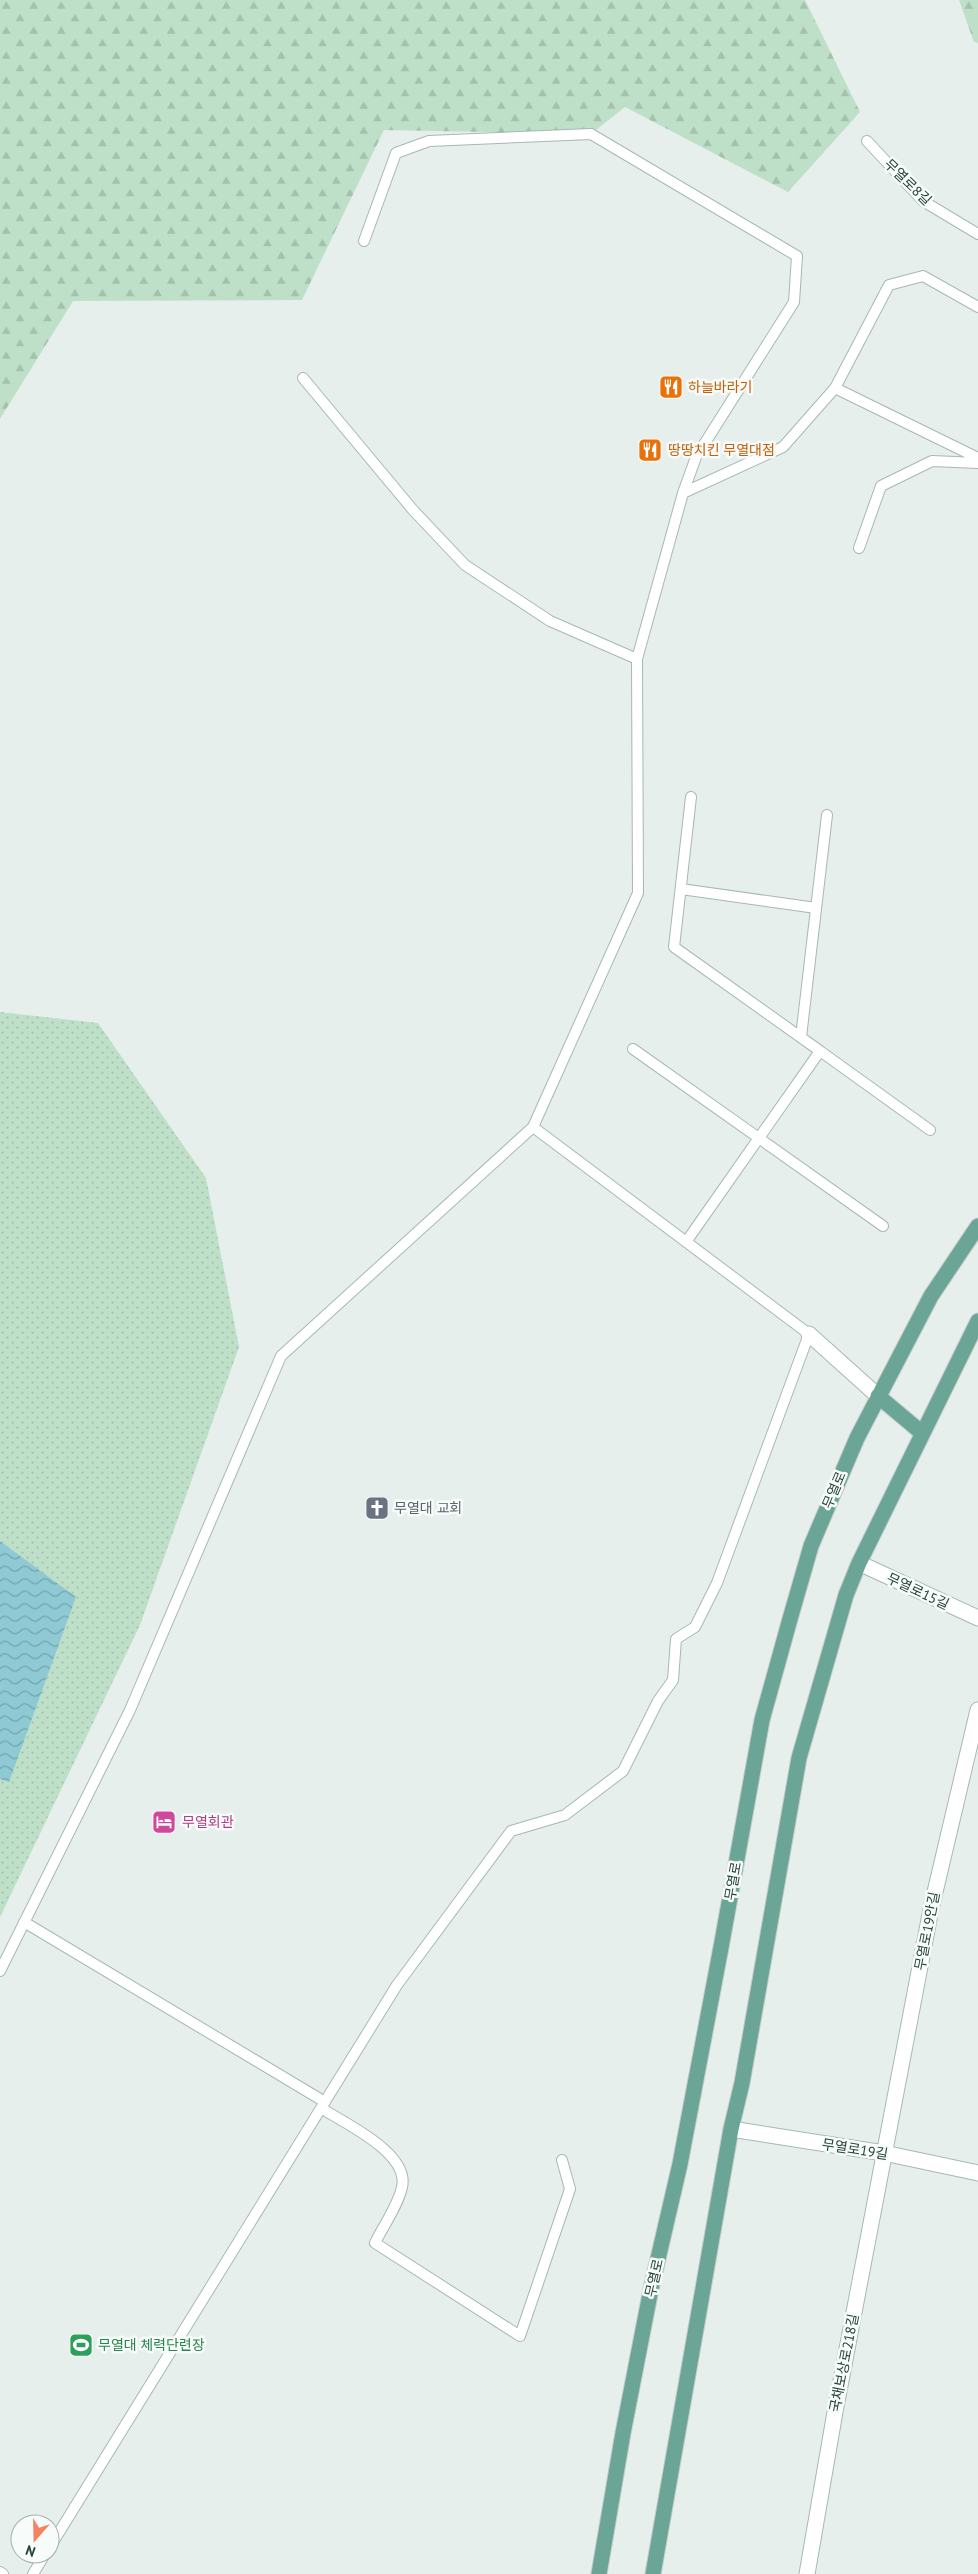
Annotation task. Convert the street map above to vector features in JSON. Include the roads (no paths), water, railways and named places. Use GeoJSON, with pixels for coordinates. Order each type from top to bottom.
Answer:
{"type":"FeatureCollection","features":[{"type":"Feature","properties":{"kind":"main road","name":"무열로"},"geometry":{"type":"LineString","coordinates":[[599,2574],[625,2423],[680,2164],[762,1720],[811,1546],[857,1438],[931,1296],[978,1226]]}},
{"type":"Feature","properties":{"kind":"main road"},"geometry":{"type":"LineString","coordinates":[[653,2574],[731,2129],[742,2083],[799,1758],[846,1595],[859,1563],[978,1321]]}},
{"type":"Feature","properties":{"kind":"main road"},"geometry":{"type":"LineString","coordinates":[[878,1396],[922,1433]]}},
{"type":"Feature","properties":{"kind":"street"},"geometry":{"type":"LineString","coordinates":[[809,1334],[878,1396]]}},
{"type":"Feature","properties":{"kind":"street","name":"무열로15길"},"geometry":{"type":"LineString","coordinates":[[859,1563],[978,1618]]}},
{"type":"Feature","properties":{"kind":"street","name":"무열로19안길"},"geometry":{"type":"LineString","coordinates":[[884,2153],[931,1910],[978,1710]]}},
{"type":"Feature","properties":{"kind":"street","name":"무열로19길"},"geometry":{"type":"LineString","coordinates":[[731,2129],[884,2153],[978,2173]]}},
{"type":"Feature","properties":{"kind":"street","name":"국채보상로218길"},"geometry":{"type":"LineString","coordinates":[[807,2574],[884,2153]]}},
{"type":"Feature","properties":{"kind":"lane"},"geometry":{"type":"LineString","coordinates":[[0,1971],[130,1710],[282,1356],[533,1127],[638,893],[638,659],[683,493],[696,457],[794,302],[797,256],[591,134],[429,142],[396,153],[364,241]]}},
{"type":"Feature","properties":{"kind":"lane","name":"무열로8길"},"geometry":{"type":"LineString","coordinates":[[866,141],[924,201],[978,234]]}},
{"type":"Feature","properties":{"kind":"lane"},"geometry":{"type":"LineString","coordinates":[[683,493],[782,447],[835,388],[890,285],[923,276],[978,307]]}},
{"type":"Feature","properties":{"kind":"lane"},"geometry":{"type":"LineString","coordinates":[[303,378],[413,510],[465,565],[550,621],[638,659]]}},
{"type":"Feature","properties":{"kind":"lane"},"geometry":{"type":"LineString","coordinates":[[835,388],[978,458]]}},
{"type":"Feature","properties":{"kind":"lane"},"geometry":{"type":"LineString","coordinates":[[860,548],[881,486],[932,460],[978,463]]}},
{"type":"Feature","properties":{"kind":"lane"},"geometry":{"type":"LineString","coordinates":[[691,797],[674,947],[930,1130]]}},
{"type":"Feature","properties":{"kind":"lane"},"geometry":{"type":"LineString","coordinates":[[801,1037],[827,815]]}},
{"type":"Feature","properties":{"kind":"lane"},"geometry":{"type":"LineString","coordinates":[[680,889],[816,908]]}},
{"type":"Feature","properties":{"kind":"lane"},"geometry":{"type":"LineString","coordinates":[[633,1049],[884,1226]]}},
{"type":"Feature","properties":{"kind":"lane"},"geometry":{"type":"LineString","coordinates":[[686,1242],[820,1051]]}},
{"type":"Feature","properties":{"kind":"lane"},"geometry":{"type":"LineString","coordinates":[[60,2531],[397,1985],[511,1831],[565,1815],[624,1771],[658,1701],[673,1680],[676,1639],[695,1627],[717,1583],[809,1334],[533,1127]]}},
{"type":"Feature","properties":{"kind":"lane"},"geometry":{"type":"LineString","coordinates":[[24,1922],[323,2105],[376,2142],[399,2169],[402,2186],[375,2243],[520,2336],[570,2189],[562,2160]]}},
{"type":"Feature","properties":{"kind":"water"},"geometry":{"type":"Polygon","coordinates":[[[0,1541],[76,1597],[9,1782],[0,1779],[0,1541]]]}},
{"type":"Feature","properties":{"kind":"place","name":"하늘바라기"},"geometry":{"type":"Point","coordinates":[671,387]}},
{"type":"Feature","properties":{"kind":"place","name":"땅땅치킨 무열대점"},"geometry":{"type":"Point","coordinates":[650,450]}},
{"type":"Feature","properties":{"kind":"place","name":"무열대 교회"},"geometry":{"type":"Point","coordinates":[377,1508]}},
{"type":"Feature","properties":{"kind":"place","name":"무열회관"},"geometry":{"type":"Point","coordinates":[164,1822]}},
{"type":"Feature","properties":{"kind":"place","name":"무열대 체력단련장"},"geometry":{"type":"Point","coordinates":[81,2345]}}]}
